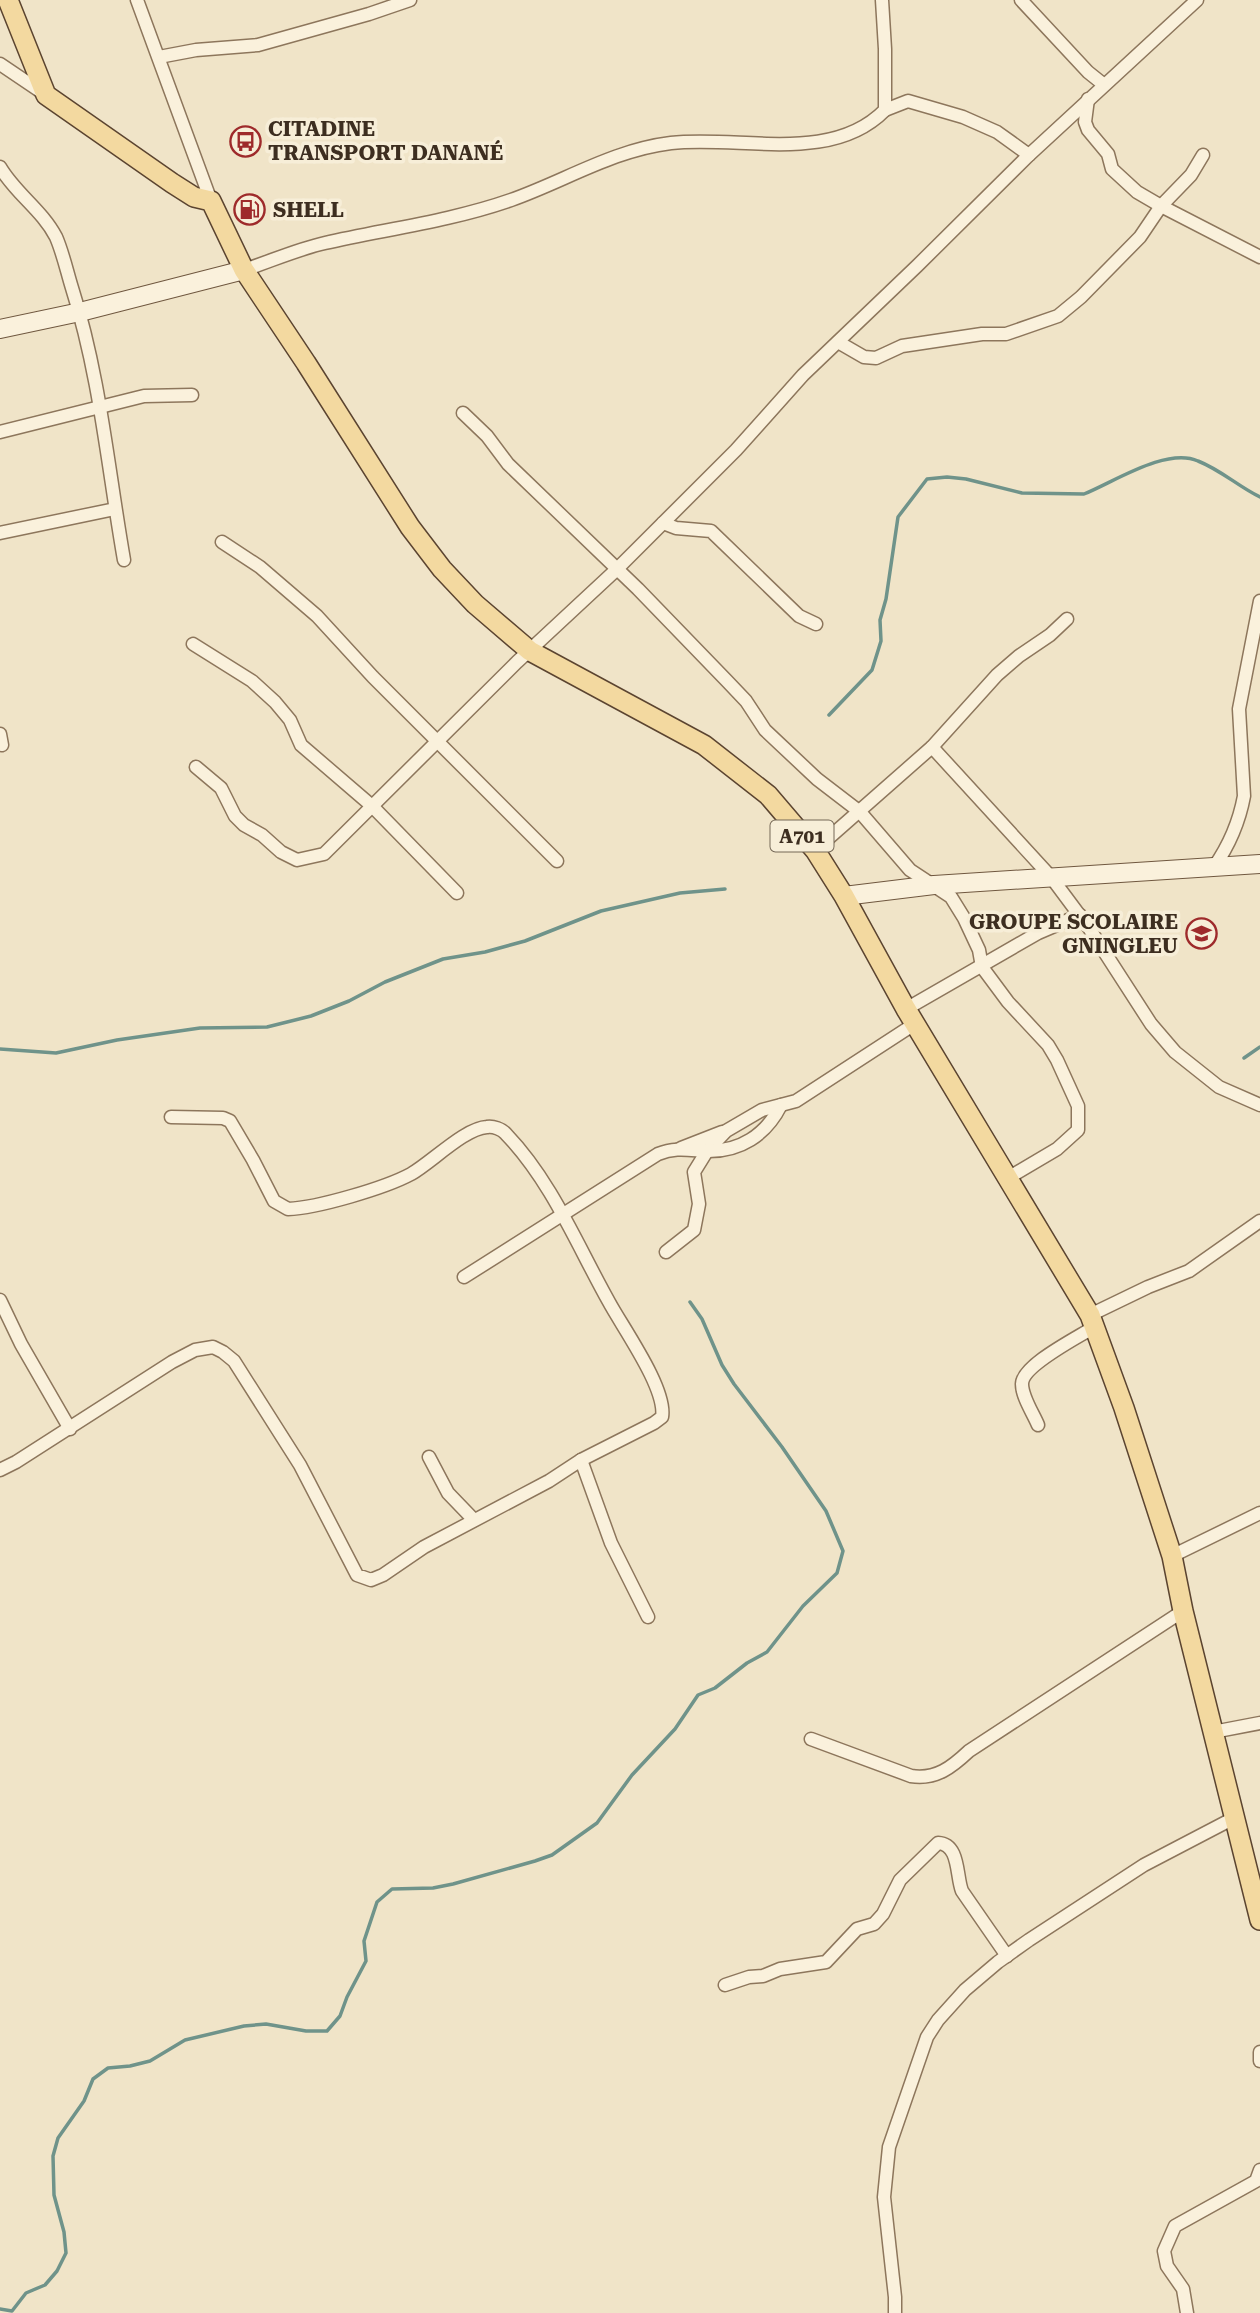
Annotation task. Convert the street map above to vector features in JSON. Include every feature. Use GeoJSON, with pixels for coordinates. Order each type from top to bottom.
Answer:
{"type":"FeatureCollection","features":[{"type":"Feature","properties":{"kind":"main road"},"geometry":{"type":"LineString","coordinates":[[8,0],[46,95],[172,183],[194,197],[211,201]]}},
{"type":"Feature","properties":{"kind":"main road","name":"A701"},"geometry":{"type":"LineString","coordinates":[[211,201],[244,270],[410,527],[442,569],[475,604],[530,651],[704,745],[768,795],[815,850],[844,896],[911,1016],[1092,1322],[1124,1408],[1172,1556],[1183,1611],[1260,1920]]}},
{"type":"Feature","properties":{"kind":"street"},"geometry":{"type":"LineString","coordinates":[[137,0],[211,201]]}},
{"type":"Feature","properties":{"kind":"street"},"geometry":{"type":"LineString","coordinates":[[159,57],[196,50],[258,45],[410,0]]}},
{"type":"Feature","properties":{"kind":"street"},"geometry":{"type":"LineString","coordinates":[[882,0],[885,110]]}},
{"type":"Feature","properties":{"kind":"street"},"geometry":{"type":"LineString","coordinates":[[1021,0],[1087,72],[1103,84]]}},
{"type":"Feature","properties":{"kind":"street"},"geometry":{"type":"LineString","coordinates":[[196,767],[221,788],[230,807],[244,825],[262,835],[281,852],[297,860],[324,854],[736,450],[803,375],[1103,84],[1196,0]]}},
{"type":"Feature","properties":{"kind":"street"},"geometry":{"type":"LineString","coordinates":[[0,64],[46,95]]}},
{"type":"Feature","properties":{"kind":"street"},"geometry":{"type":"LineString","coordinates":[[1088,99],[1085,122],[1087,130],[1108,155],[1112,169],[1131,188],[1260,257]]}},
{"type":"Feature","properties":{"kind":"street"},"geometry":{"type":"LineString","coordinates":[[0,329],[80,312],[244,270],[323,243],[369,235],[509,200],[630,151],[670,143],[813,142],[834,139],[863,128],[885,110],[908,101],[963,117],[997,132],[1029,155]]}},
{"type":"Feature","properties":{"kind":"street"},"geometry":{"type":"LineString","coordinates":[[838,342],[864,357],[876,358],[902,346],[982,334],[1006,334],[1058,316],[1081,297],[1140,237],[1161,206],[1191,175],[1203,155]]}},
{"type":"Feature","properties":{"kind":"street"},"geometry":{"type":"LineString","coordinates":[[0,167],[47,221],[57,240],[80,312],[101,409],[124,560]]}},
{"type":"Feature","properties":{"kind":"street"},"geometry":{"type":"LineString","coordinates":[[0,432],[153,395],[192,395]]}},
{"type":"Feature","properties":{"kind":"street"},"geometry":{"type":"LineString","coordinates":[[463,413],[487,436],[508,464],[638,589],[727,681],[746,701],[765,730],[817,779],[860,812],[910,870],[951,897],[979,950],[982,967],[1015,1010],[1048,1045],[1078,1106],[1079,1130],[1057,1149],[1008,1178]]}},
{"type":"Feature","properties":{"kind":"street"},"geometry":{"type":"LineString","coordinates":[[0,533],[115,509]]}},
{"type":"Feature","properties":{"kind":"street"},"geometry":{"type":"LineString","coordinates":[[663,523],[694,531],[711,531],[799,616],[816,624]]}},
{"type":"Feature","properties":{"kind":"street"},"geometry":{"type":"LineString","coordinates":[[222,542],[260,567],[317,615],[373,677],[558,861]]}},
{"type":"Feature","properties":{"kind":"street"},"geometry":{"type":"LineString","coordinates":[[1214,867],[1232,837],[1244,796],[1239,709],[1260,601]]}},
{"type":"Feature","properties":{"kind":"street"},"geometry":{"type":"LineString","coordinates":[[815,850],[932,747],[998,675],[1067,620]]}},
{"type":"Feature","properties":{"kind":"street"},"geometry":{"type":"LineString","coordinates":[[193,644],[253,681],[290,720],[301,745],[372,806],[457,893]]}},
{"type":"Feature","properties":{"kind":"street"},"geometry":{"type":"LineString","coordinates":[[932,747],[1051,877],[1080,915],[1127,989],[1175,1052],[1219,1087],[1260,1105]]}},
{"type":"Feature","properties":{"kind":"street"},"geometry":{"type":"LineString","coordinates":[[844,896],[934,885],[1260,864]]}},
{"type":"Feature","properties":{"kind":"street"},"geometry":{"type":"LineString","coordinates":[[464,1277],[658,1154],[726,1131],[762,1110],[806,1096],[911,1016],[982,967],[1038,933],[1080,915]]}},
{"type":"Feature","properties":{"kind":"street"},"geometry":{"type":"LineString","coordinates":[[681,1148],[707,1151],[733,1147],[756,1138],[774,1120],[781,1105]]}},
{"type":"Feature","properties":{"kind":"street"},"geometry":{"type":"LineString","coordinates":[[0,1470],[70,1429],[172,1362],[195,1350],[213,1347],[234,1361],[246,1378],[300,1465],[353,1568],[362,1578],[371,1580],[424,1547],[662,1417],[663,1408],[639,1352],[609,1303],[547,1187],[504,1131],[489,1126],[476,1130],[407,1176],[318,1205],[288,1209],[274,1201],[254,1160],[230,1121],[223,1118],[172,1117]]}},
{"type":"Feature","properties":{"kind":"street"},"geometry":{"type":"LineString","coordinates":[[667,1252],[694,1230],[699,1204],[694,1172],[707,1151],[726,1131]]}},
{"type":"Feature","properties":{"kind":"street"},"geometry":{"type":"LineString","coordinates":[[1038,1425],[1025,1396],[1022,1384],[1024,1376],[1092,1322],[1148,1287],[1189,1271],[1260,1222]]}},
{"type":"Feature","properties":{"kind":"street"},"geometry":{"type":"LineString","coordinates":[[0,1300],[21,1344],[70,1429]]}},
{"type":"Feature","properties":{"kind":"street"},"geometry":{"type":"LineString","coordinates":[[429,1457],[448,1493],[474,1520]]}},
{"type":"Feature","properties":{"kind":"street"},"geometry":{"type":"LineString","coordinates":[[581,1460],[611,1544],[648,1617]]}},
{"type":"Feature","properties":{"kind":"street"},"geometry":{"type":"LineString","coordinates":[[1172,1556],[1260,1513]]}},
{"type":"Feature","properties":{"kind":"street"},"geometry":{"type":"LineString","coordinates":[[811,1739],[926,1779],[952,1768],[970,1751],[1183,1611]]}},
{"type":"Feature","properties":{"kind":"street"},"geometry":{"type":"LineString","coordinates":[[1213,1732],[1260,1723]]}},
{"type":"Feature","properties":{"kind":"street"},"geometry":{"type":"LineString","coordinates":[[895,2313],[884,2197],[889,2147],[928,2037],[938,2020],[965,1990],[1007,1956],[1144,1865],[1234,1818]]}},
{"type":"Feature","properties":{"kind":"street"},"geometry":{"type":"LineString","coordinates":[[725,1985],[780,1969],[826,1962],[857,1929],[874,1924],[883,1914],[901,1880],[938,1843],[944,1843],[951,1849],[962,1891],[1007,1956]]}},
{"type":"Feature","properties":{"kind":"street"},"geometry":{"type":"LineString","coordinates":[[1260,2052],[1260,2061]]}},
{"type":"Feature","properties":{"kind":"street"},"geometry":{"type":"LineString","coordinates":[[1187,2313],[1183,2289],[1167,2266],[1164,2251],[1175,2226],[1256,2181],[1260,2170]]}},
{"type":"Feature","properties":{"kind":"waterway"},"geometry":{"type":"LineString","coordinates":[[829,715],[872,670],[881,641],[880,620],[886,599],[898,517],[927,479],[966,479],[1022,493],[1084,494],[1156,462],[1185,458],[1206,465],[1260,497]]}},
{"type":"Feature","properties":{"kind":"waterway"},"geometry":{"type":"LineString","coordinates":[[0,1049],[56,1053],[117,1040],[200,1028],[267,1027],[311,1016],[443,959],[485,952],[525,941],[601,911],[680,893],[725,889]]}},
{"type":"Feature","properties":{"kind":"waterway"},"geometry":{"type":"LineString","coordinates":[[1244,1058],[1260,1047]]}},
{"type":"Feature","properties":{"kind":"waterway"},"geometry":{"type":"LineString","coordinates":[[0,2309],[12,2311],[26,2293],[45,2285],[57,2271],[66,2253],[64,2232],[54,2195],[53,2156],[58,2138],[84,2101],[93,2079],[108,2068],[150,2061],[185,2040],[244,2026],[266,2024],[306,2031],[327,2031],[340,2016],[366,1961],[364,1941],[377,1902],[392,1889],[433,1888],[453,1884],[552,1855],[597,1823],[632,1775],[675,1729],[698,1695],[715,1688],[747,1663],[767,1652],[803,1606],[837,1573],[843,1551],[826,1511],[734,1384],[722,1365],[702,1319],[690,1302]]}},
{"type":"Feature","properties":{"kind":"place","name":"CITADINE TRANSPORT DANANÉ"},"geometry":{"type":"Point","coordinates":[245,141]}},
{"type":"Feature","properties":{"kind":"place","name":"SHELL"},"geometry":{"type":"Point","coordinates":[250,210]}},
{"type":"Feature","properties":{"kind":"place","name":"GROUPE SCOLAIRE GNINGLEU"},"geometry":{"type":"Point","coordinates":[1201,934]}}]}
